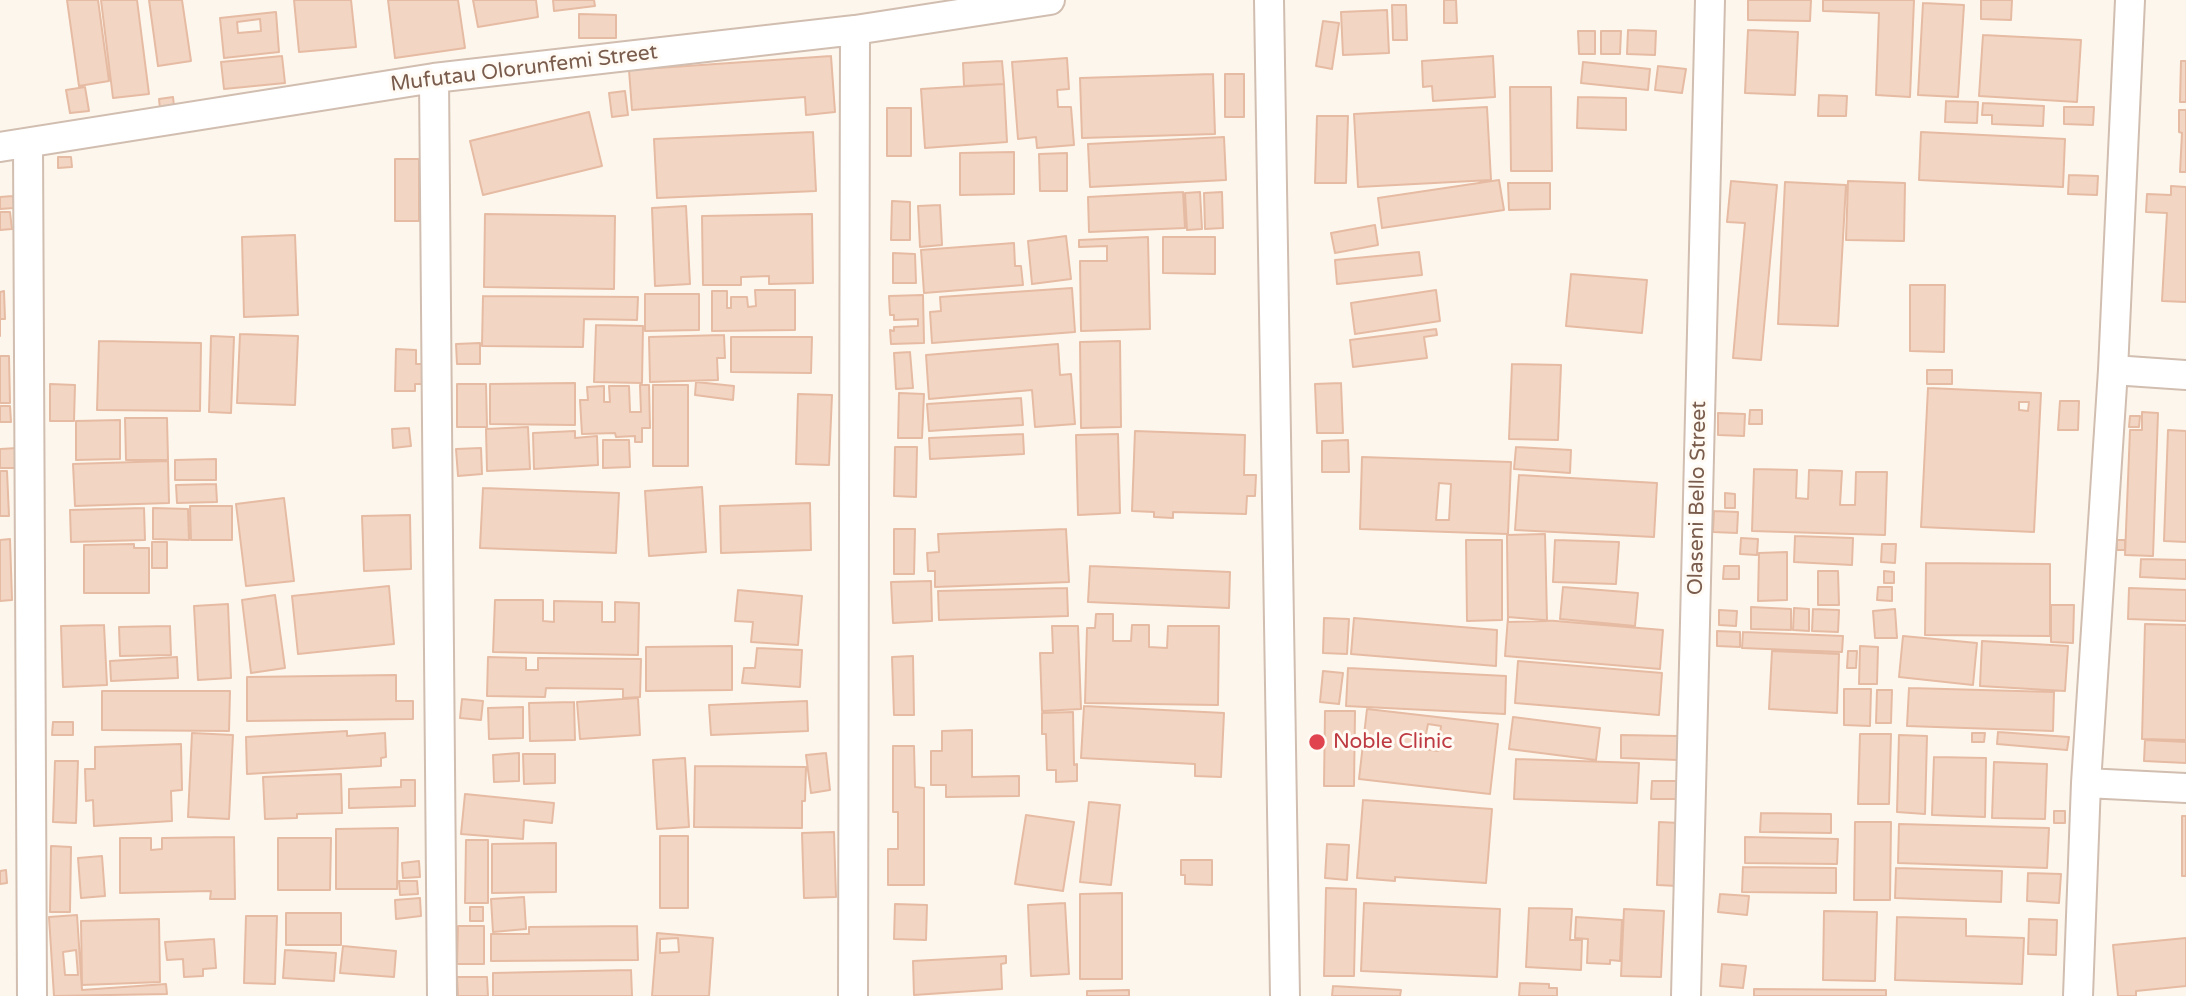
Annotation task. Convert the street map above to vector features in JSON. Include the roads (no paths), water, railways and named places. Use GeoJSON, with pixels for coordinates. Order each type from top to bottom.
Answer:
{"type":"FeatureCollection","features":[{"type":"Feature","properties":{"kind":"street","name":"Mufutau Olorunfemi Street"},"geometry":{"type":"LineString","coordinates":[[0,147],[434,78],[855,30],[1050,0]]}},
{"type":"Feature","properties":{"kind":"street"},"geometry":{"type":"LineString","coordinates":[[1269,0],[1284,996]]}},
{"type":"Feature","properties":{"kind":"street","name":"Olaseni Bello Street"},"geometry":{"type":"LineString","coordinates":[[1686,996],[1710,0]]}},
{"type":"Feature","properties":{"kind":"street"},"geometry":{"type":"LineString","coordinates":[[2078,996],[2086,783],[2113,370],[2130,0]]}},
{"type":"Feature","properties":{"kind":"street"},"geometry":{"type":"LineString","coordinates":[[853,996],[855,30]]}},
{"type":"Feature","properties":{"kind":"street"},"geometry":{"type":"LineString","coordinates":[[434,78],[442,996]]}},
{"type":"Feature","properties":{"kind":"street"},"geometry":{"type":"LineString","coordinates":[[28,144],[32,996]]}},
{"type":"Feature","properties":{"kind":"street"},"geometry":{"type":"LineString","coordinates":[[2113,370],[2186,375]]}},
{"type":"Feature","properties":{"kind":"street"},"geometry":{"type":"LineString","coordinates":[[2086,783],[2186,788]]}},
{"type":"Feature","properties":{"kind":"place","name":"Noble Clinic"},"geometry":{"type":"Point","coordinates":[1317,742]}}]}
